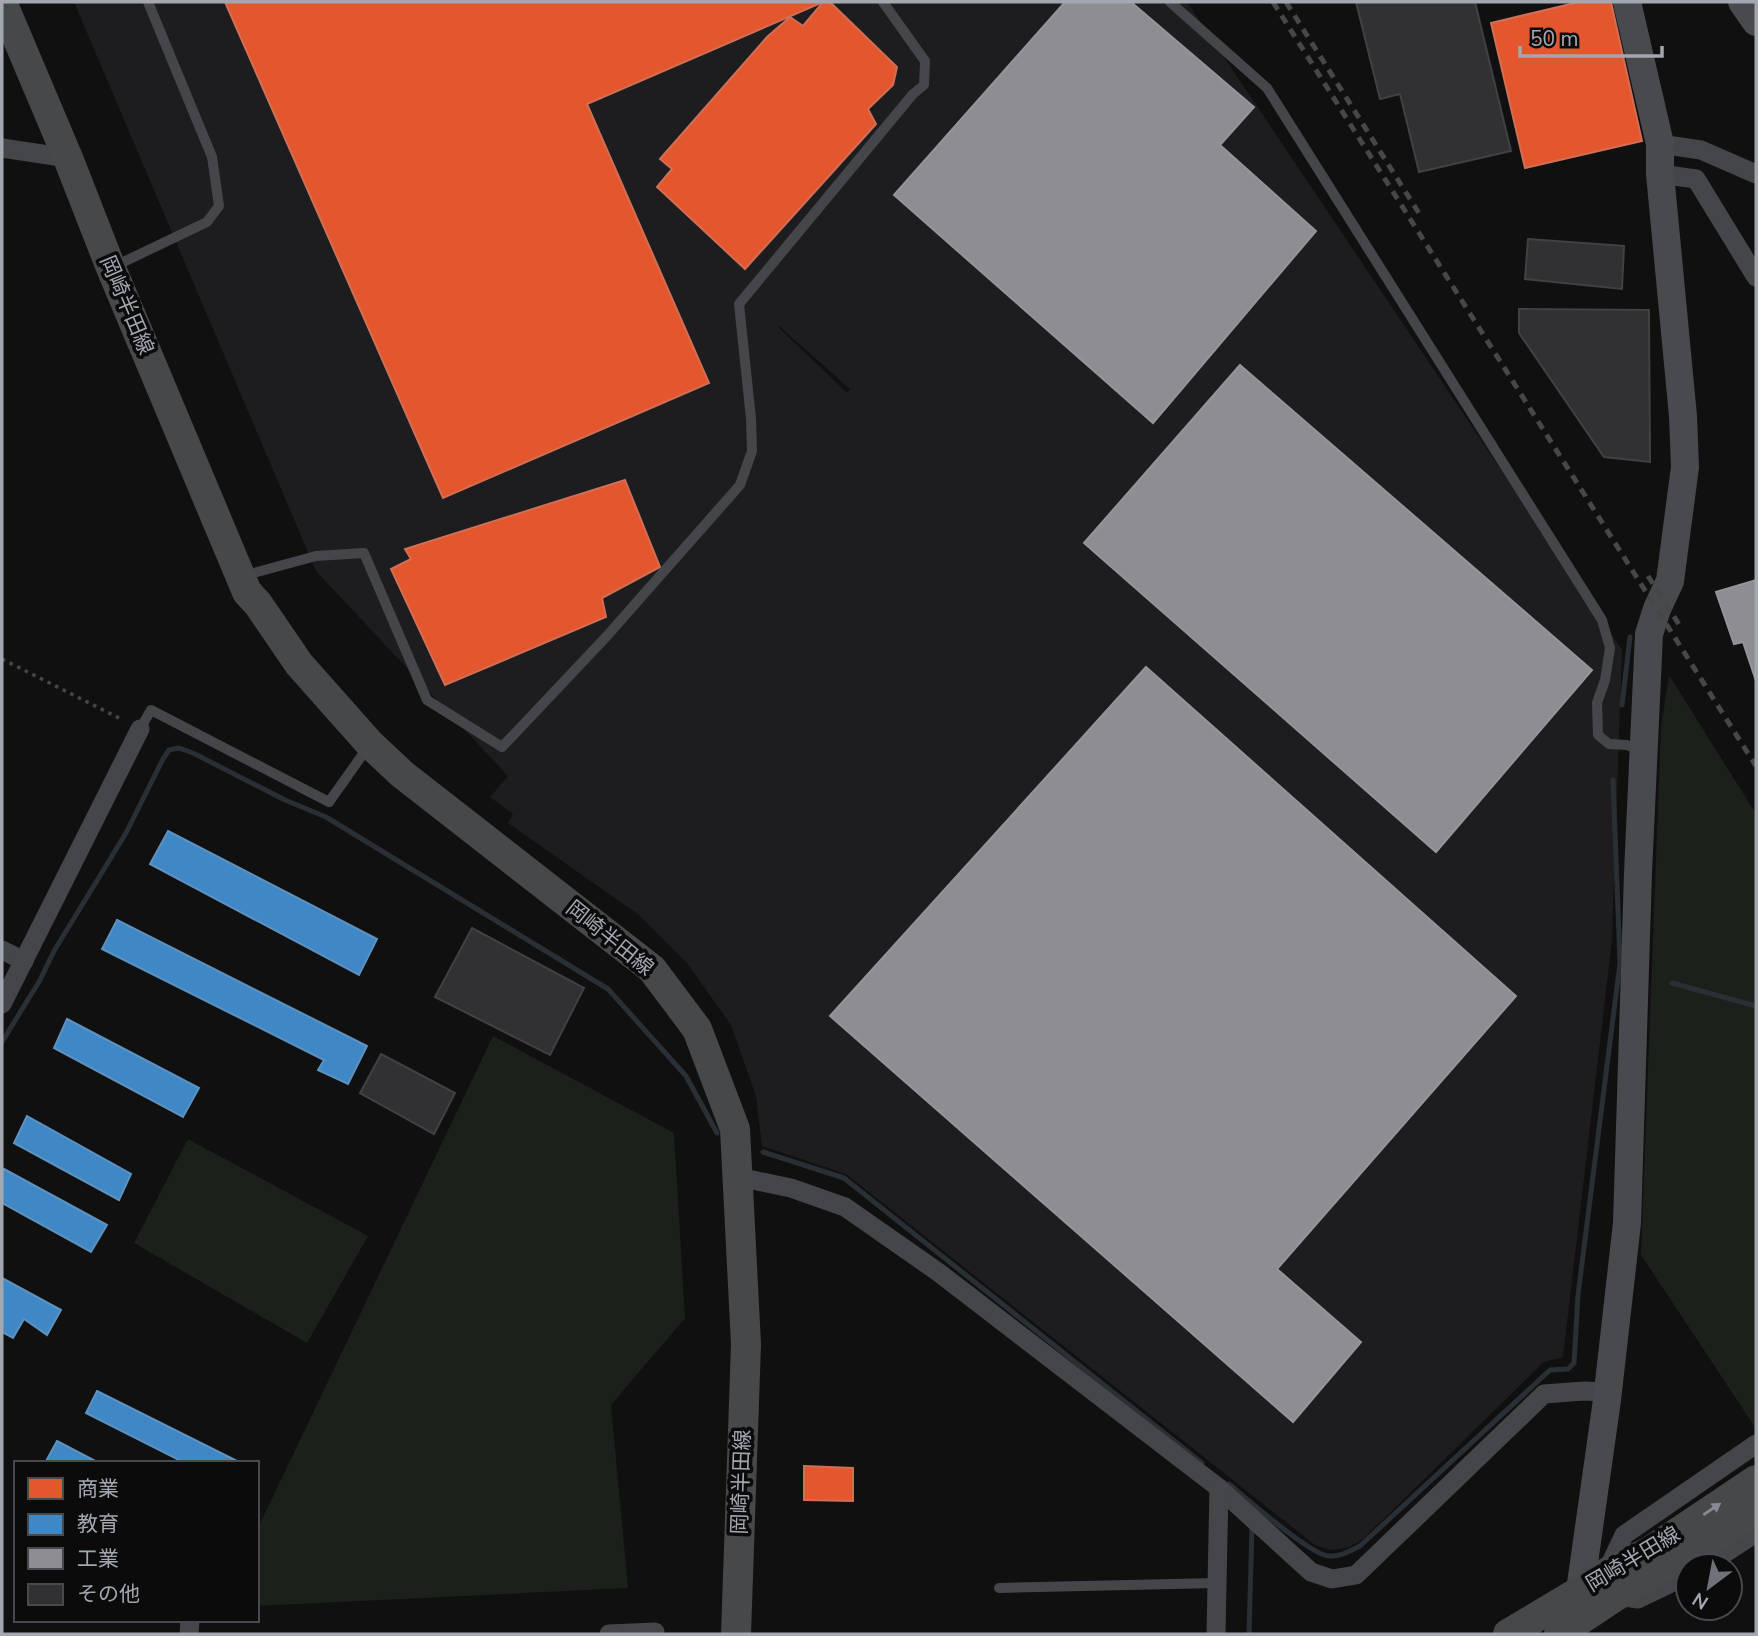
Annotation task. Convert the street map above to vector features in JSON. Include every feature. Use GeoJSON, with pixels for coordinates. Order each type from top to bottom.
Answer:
{"type":"FeatureCollection","features":[{"type":"Feature","properties":{"kind":"main road","name":"岡崎半田線"},"geometry":{"type":"LineString","coordinates":[[2,2],[68,158],[260,579],[258,604]]}},
{"type":"Feature","properties":{"kind":"main road","name":"岡崎半田線"},"geometry":{"type":"LineString","coordinates":[[18,2],[247,592],[299,664],[370,744],[402,774],[652,969],[697,1029],[735,1129],[746,1344],[736,1634]]}},
{"type":"Feature","properties":{"kind":"main road","name":"岡崎半田線"},"geometry":{"type":"LineString","coordinates":[[1571,1630],[1611,1584],[1650,1551],[1756,1480]]}},
{"type":"Feature","properties":{"kind":"main road","name":"岡崎半田線"},"geometry":{"type":"LineString","coordinates":[[1508,1634],[1580,1591],[1611,1584],[1725,1532],[1756,1509]]}},
{"type":"Feature","properties":{"kind":"street"},"geometry":{"type":"LineString","coordinates":[[1571,1630],[1580,1591],[1608,1392],[1627,1223],[1649,634],[1657,608],[1670,581],[1685,467],[1683,416],[1660,174],[1661,144],[1627,2]]}},
{"type":"Feature","properties":{"kind":"street"},"geometry":{"type":"LineString","coordinates":[[1742,2],[1756,22]]}},
{"type":"Feature","properties":{"kind":"street"},"geometry":{"type":"LineString","coordinates":[[1661,144],[1700,150],[1756,174]]}},
{"type":"Feature","properties":{"kind":"street"},"geometry":{"type":"LineString","coordinates":[[2,148],[68,158]]}},
{"type":"Feature","properties":{"kind":"street"},"geometry":{"type":"LineString","coordinates":[[1660,174],[1696,179],[1756,277]]}},
{"type":"Feature","properties":{"kind":"street"},"geometry":{"type":"LineString","coordinates":[[2,1004],[140,729]]}},
{"type":"Feature","properties":{"kind":"street"},"geometry":{"type":"LineString","coordinates":[[2,950],[24,961]]}},
{"type":"Feature","properties":{"kind":"street"},"geometry":{"type":"LineString","coordinates":[[738,1177],[791,1188],[845,1207],[938,1272],[1219,1488],[1311,1572],[1332,1579],[1356,1575],[1544,1394],[1608,1392]]}},
{"type":"Feature","properties":{"kind":"street"},"geometry":{"type":"LineString","coordinates":[[1674,1582],[1638,1599],[1611,1584],[1624,1535],[1756,1444]]}},
{"type":"Feature","properties":{"kind":"street"},"geometry":{"type":"LineString","coordinates":[[1216,1634],[1219,1488]]}},
{"type":"Feature","properties":{"kind":"street"},"geometry":{"type":"LineString","coordinates":[[1727,1552],[1756,1533]]}},
{"type":"Feature","properties":{"kind":"street"},"geometry":{"type":"LineString","coordinates":[[610,1634],[655,1632]]}},
{"type":"Feature","properties":{"kind":"lane"},"geometry":{"type":"LineString","coordinates":[[119,265],[207,222],[219,206],[212,157],[148,2]]}},
{"type":"Feature","properties":{"kind":"lane"},"geometry":{"type":"LineString","coordinates":[[257,572],[316,556],[364,553],[428,700],[502,747],[606,637],[740,485],[751,451],[751,419],[739,304],[913,94],[924,85],[925,61],[883,2]]}},
{"type":"Feature","properties":{"kind":"lane"},"geometry":{"type":"LineString","coordinates":[[1170,2],[1268,88],[1602,620],[1610,648],[1605,680],[1597,703],[1598,735],[1609,744],[1627,745],[1643,752]]}},
{"type":"Feature","properties":{"kind":"lane"},"geometry":{"type":"LineString","coordinates":[[140,729],[151,710],[329,803],[370,744]]}},
{"type":"Feature","properties":{"kind":"lane"},"geometry":{"type":"LineString","coordinates":[[999,1588],[1218,1583]]}},
{"type":"Feature","properties":{"kind":"path"},"geometry":{"type":"LineString","coordinates":[[2,659],[140,729]]}},
{"type":"Feature","properties":{"kind":"shaded area"},"geometry":{"type":"Polygon","coordinates":[[[74,2],[1187,2],[1622,650],[1612,940],[1563,1357],[1544,1362],[1362,1540],[1347,1548],[1331,1550],[1315,1545],[846,1174],[762,1146],[756,1096],[731,1025],[687,963],[639,915],[508,823],[513,814],[490,797],[508,776],[316,571],[74,2]],[[779,326],[778,327],[847,393],[850,389],[779,326]]]}},
{"type":"Feature","properties":{"kind":"shaded area"},"geometry":{"type":"Polygon","coordinates":[[[1669,675],[1756,814],[1755,1427],[1641,1255],[1661,728],[1669,675]]]}},
{"type":"Feature","properties":{"kind":"shaded area"},"geometry":{"type":"Polygon","coordinates":[[[493,1036],[674,1133],[685,1318],[611,1405],[628,1588],[259,1606],[259,1526],[493,1036]]]}},
{"type":"Feature","properties":{"kind":"shaded area"},"geometry":{"type":"Polygon","coordinates":[[[188,1139],[368,1236],[307,1343],[134,1243],[188,1139]]]}},
{"type":"Feature","properties":{"kind":"building: 商業"},"geometry":{"type":"Polygon","coordinates":[[[225,2],[820,2],[587,104],[709,383],[443,498],[225,2]]]}},
{"type":"Feature","properties":{"kind":"building: 商業"},"geometry":{"type":"Polygon","coordinates":[[[823,2],[830,2],[897,67],[893,85],[868,109],[876,124],[745,269],[657,187],[672,169],[660,159],[767,37],[790,17],[803,26],[823,2]]]}},
{"type":"Feature","properties":{"kind":"building: 商業"},"geometry":{"type":"Polygon","coordinates":[[[1579,2],[1611,2],[1642,141],[1525,168],[1491,23],[1579,2]]]}},
{"type":"Feature","properties":{"kind":"building: 商業"},"geometry":{"type":"Polygon","coordinates":[[[625,480],[660,567],[602,598],[606,617],[445,685],[391,569],[411,559],[405,549],[625,480]]]}},
{"type":"Feature","properties":{"kind":"building: 商業"},"geometry":{"type":"Polygon","coordinates":[[[804,1466],[853,1468],[853,1501],[804,1500],[804,1466]]]}},
{"type":"Feature","properties":{"kind":"building: 教育"},"geometry":{"type":"Polygon","coordinates":[[[168,831],[377,939],[359,975],[150,864],[168,831]]]}},
{"type":"Feature","properties":{"kind":"building: 教育"},"geometry":{"type":"Polygon","coordinates":[[[117,920],[367,1046],[348,1084],[318,1070],[324,1060],[102,949],[117,920]]]}},
{"type":"Feature","properties":{"kind":"building: 教育"},"geometry":{"type":"Polygon","coordinates":[[[67,1019],[199,1088],[183,1117],[54,1048],[67,1019]]]}},
{"type":"Feature","properties":{"kind":"building: 教育"},"geometry":{"type":"Polygon","coordinates":[[[27,1116],[131,1174],[119,1200],[14,1143],[27,1116]]]}},
{"type":"Feature","properties":{"kind":"building: 教育"},"geometry":{"type":"Polygon","coordinates":[[[4,1169],[107,1225],[91,1252],[2,1203],[4,1169]]]}},
{"type":"Feature","properties":{"kind":"building: 教育"},"geometry":{"type":"Polygon","coordinates":[[[2,1278],[61,1310],[47,1335],[24,1319],[13,1338],[2,1332],[2,1278]]]}},
{"type":"Feature","properties":{"kind":"building: 教育"},"geometry":{"type":"Polygon","coordinates":[[[97,1391],[237,1461],[181,1461],[86,1413],[97,1391]]]}},
{"type":"Feature","properties":{"kind":"building: 教育"},"geometry":{"type":"Polygon","coordinates":[[[57,1441],[95,1461],[46,1461],[57,1441]]]}},
{"type":"Feature","properties":{"kind":"building: 工業"},"geometry":{"type":"Polygon","coordinates":[[[1065,2],[1131,2],[1254,107],[1220,145],[1316,231],[1153,423],[894,195],[1065,2]]]}},
{"type":"Feature","properties":{"kind":"building: 工業"},"geometry":{"type":"Polygon","coordinates":[[[1240,365],[1592,670],[1436,852],[1084,543],[1240,365]]]}},
{"type":"Feature","properties":{"kind":"building: 工業"},"geometry":{"type":"Polygon","coordinates":[[[1756,580],[1756,681],[1743,642],[1734,644],[1716,592],[1756,580]]]}},
{"type":"Feature","properties":{"kind":"building: 工業"},"geometry":{"type":"Polygon","coordinates":[[[1146,667],[1516,996],[1277,1269],[1361,1342],[1293,1422],[830,1016],[1146,667]]]}},
{"type":"Feature","properties":{"kind":"building: その他"},"geometry":{"type":"Polygon","coordinates":[[[1356,2],[1475,2],[1511,151],[1419,172],[1400,94],[1380,99],[1356,2]]]}},
{"type":"Feature","properties":{"kind":"building: その他"},"geometry":{"type":"Polygon","coordinates":[[[1528,239],[1624,246],[1622,289],[1525,279],[1528,239]]]}},
{"type":"Feature","properties":{"kind":"building: その他"},"geometry":{"type":"Polygon","coordinates":[[[1519,309],[1649,310],[1650,462],[1604,457],[1519,333],[1519,309]]]}},
{"type":"Feature","properties":{"kind":"building: その他"},"geometry":{"type":"Polygon","coordinates":[[[472,928],[584,988],[550,1055],[435,997],[472,928]]]}},
{"type":"Feature","properties":{"kind":"building: その他"},"geometry":{"type":"Polygon","coordinates":[[[381,1054],[455,1093],[434,1134],[360,1093],[381,1054]]]}},
{"type":"Feature","properties":{"kind":"waterway"},"geometry":{"type":"LineString","coordinates":[[1622,705],[1630,637]]}},
{"type":"Feature","properties":{"kind":"waterway"},"geometry":{"type":"LineString","coordinates":[[2,1042],[126,833],[163,759],[169,750],[179,748],[326,817],[608,989],[686,1076],[717,1133]]}},
{"type":"Feature","properties":{"kind":"waterway"},"geometry":{"type":"LineString","coordinates":[[1229,1484],[1308,1547],[1329,1556],[1337,1556],[1360,1546],[1550,1370],[1568,1369],[1574,1363],[1578,1295],[1620,963],[1613,780]]}},
{"type":"Feature","properties":{"kind":"waterway"},"geometry":{"type":"LineString","coordinates":[[1672,983],[1756,1006]]}},
{"type":"Feature","properties":{"kind":"waterway"},"geometry":{"type":"LineString","coordinates":[[763,1152],[844,1178],[1202,1463]]}},
{"type":"Feature","properties":{"kind":"waterway"},"geometry":{"type":"LineString","coordinates":[[1249,1634],[1252,1525]]}},
{"type":"Feature","properties":{"kind":"railway"},"geometry":{"type":"LineString","coordinates":[[1273,2],[1756,766]]}},
{"type":"Feature","properties":{"kind":"railway"},"geometry":{"type":"LineString","coordinates":[[1286,2],[1422,218]]}},
{"type":"Feature","properties":{"kind":"railway"},"geometry":{"type":"LineString","coordinates":[[1648,576],[1680,626]]}}]}
